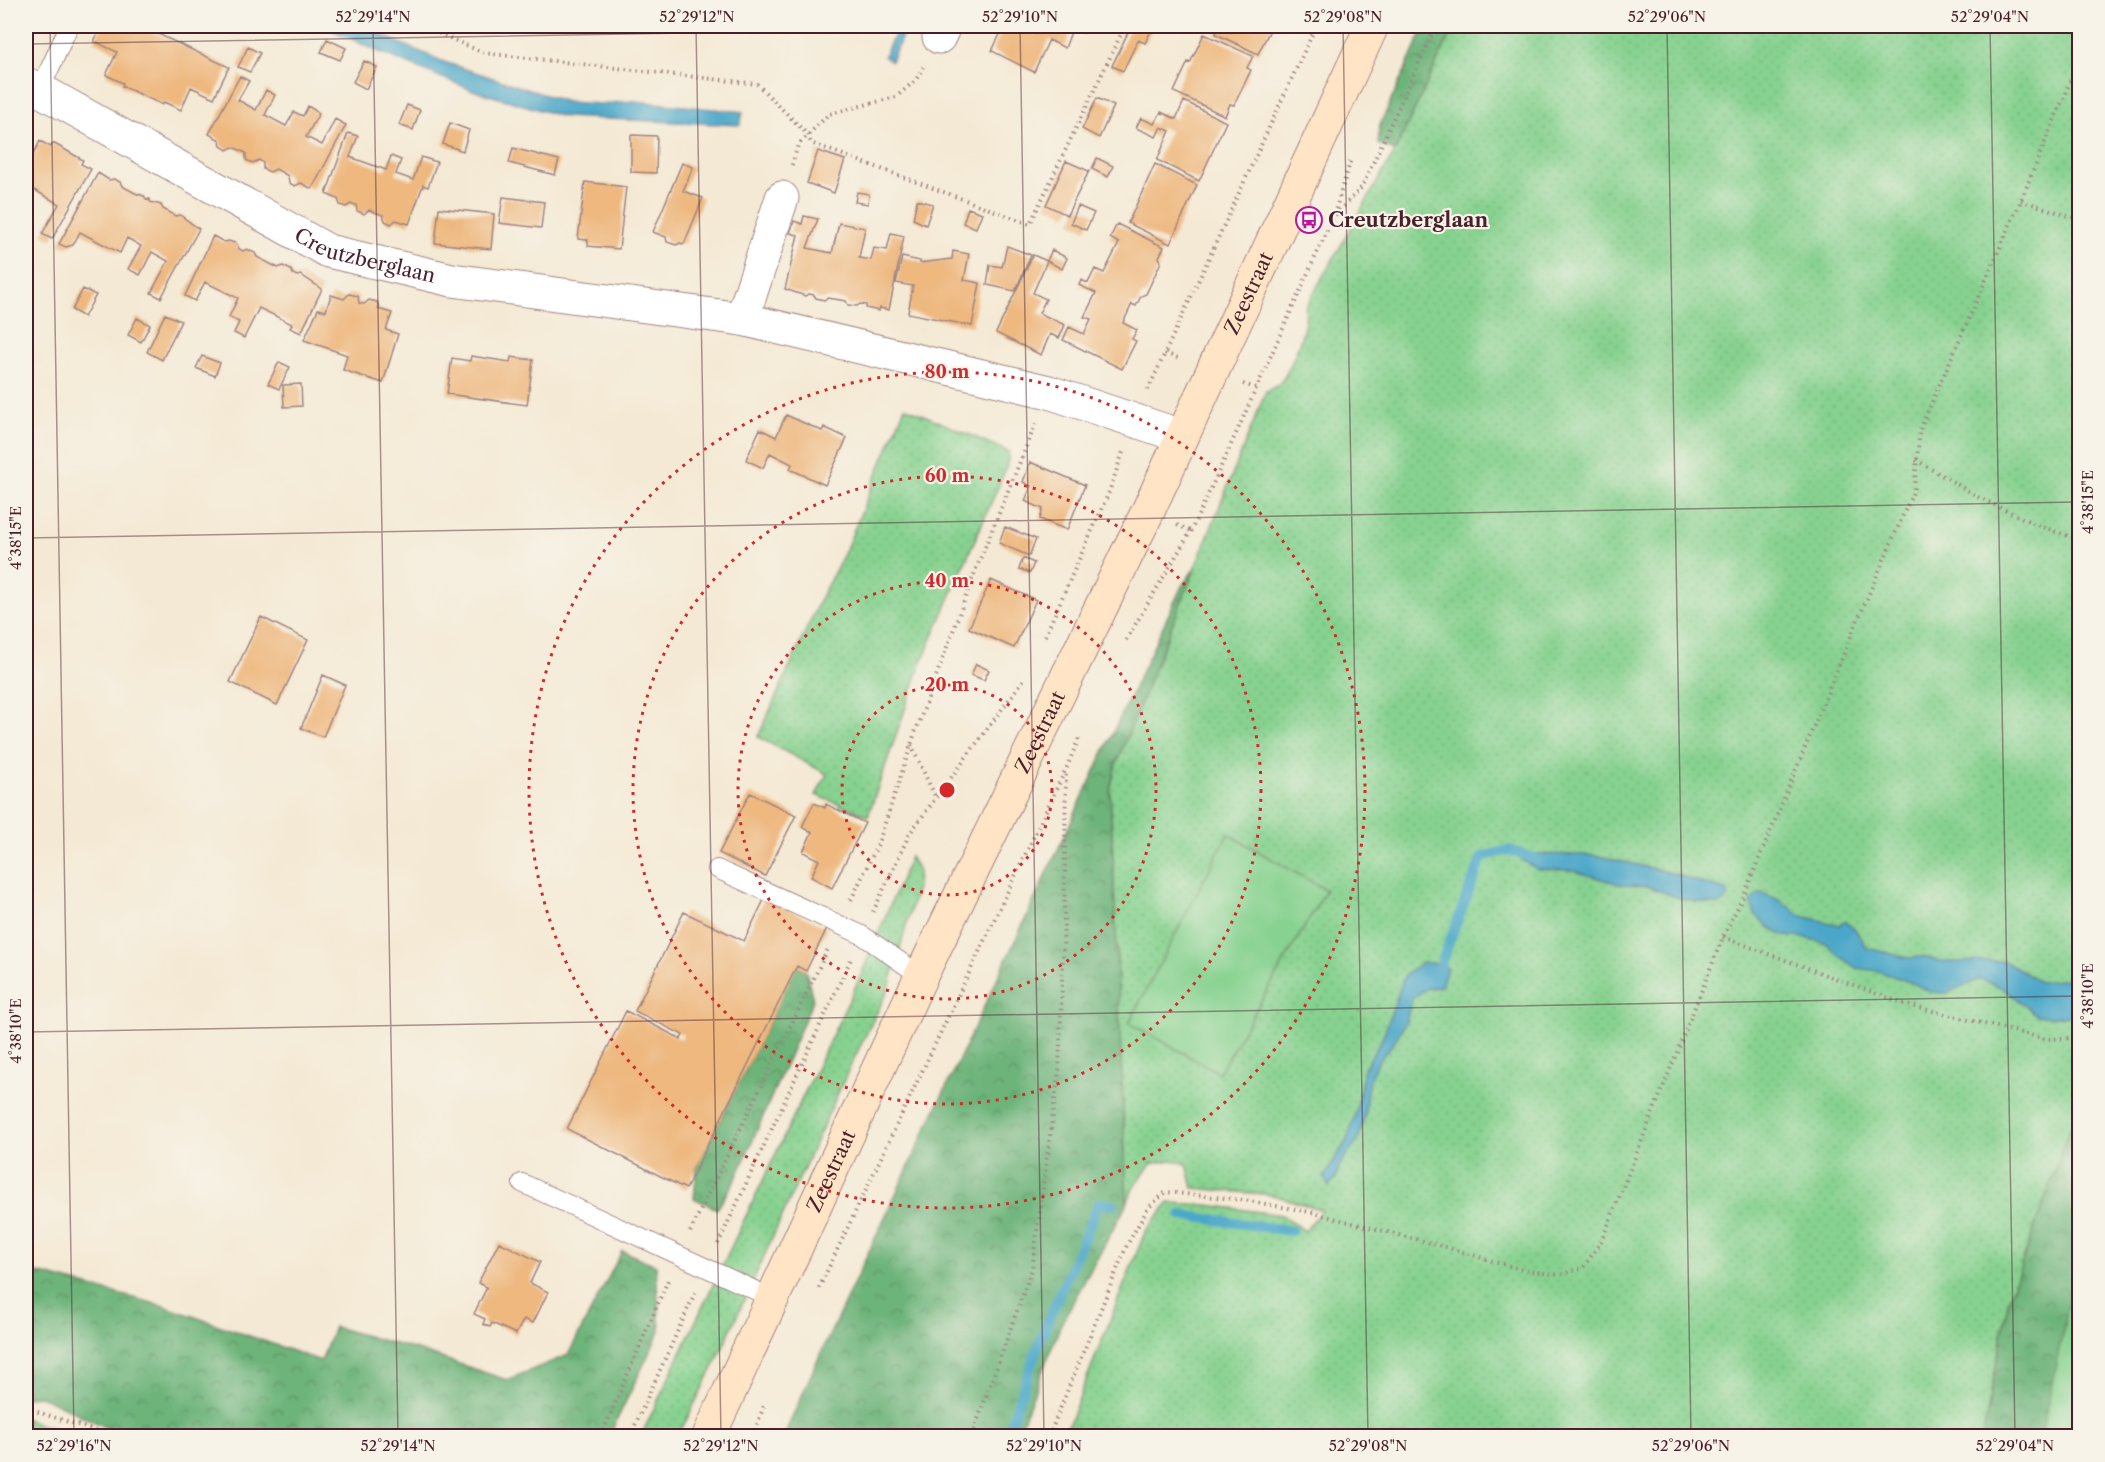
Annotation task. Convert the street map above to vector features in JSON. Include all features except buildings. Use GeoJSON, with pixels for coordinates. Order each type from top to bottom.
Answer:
{"type":"FeatureCollection","features":[{"type":"Feature","properties":{"kind":"main road","name":"Zeestraat"},"geometry":{"type":"LineString","coordinates":[[709,1437],[921,976],[1148,511],[1372,26]]}},
{"type":"Feature","properties":{"kind":"street","name":"Creutzberglaan"},"geometry":{"type":"LineString","coordinates":[[33,87],[328,251],[452,280],[742,319],[1049,392],[1181,436]]}},
{"type":"Feature","properties":{"kind":"street"},"geometry":{"type":"LineString","coordinates":[[742,319],[782,198]]}},
{"type":"Feature","properties":{"kind":"lane"},"geometry":{"type":"LineString","coordinates":[[33,87],[69,26]]}},
{"type":"Feature","properties":{"kind":"lane"},"geometry":{"type":"LineString","coordinates":[[717,868],[862,935],[921,976]]}},
{"type":"Feature","properties":{"kind":"lane"},"geometry":{"type":"LineString","coordinates":[[522,1182],[774,1299]]}},
{"type":"Feature","properties":{"kind":"path"},"geometry":{"type":"LineString","coordinates":[[422,26],[484,53],[757,84],[808,135],[811,143],[1030,224],[1125,26]]}},
{"type":"Feature","properties":{"kind":"path"},"geometry":{"type":"LineString","coordinates":[[1134,419],[1316,26]]}},
{"type":"Feature","properties":{"kind":"path"},"geometry":{"type":"LineString","coordinates":[[1334,215],[1362,187],[1436,26]]}},
{"type":"Feature","properties":{"kind":"path"},"geometry":{"type":"LineString","coordinates":[[782,198],[798,145],[829,114],[896,97],[916,80],[942,31]]}},
{"type":"Feature","properties":{"kind":"path"},"geometry":{"type":"LineString","coordinates":[[1049,1437],[1127,1245],[1148,1208],[1166,1192],[1244,1200],[1310,1212],[1446,1247],[1523,1270],[1559,1275],[1583,1268],[1602,1240],[1723,937],[1743,895],[1914,490],[1920,429],[2021,200],[2079,58]]}},
{"type":"Feature","properties":{"kind":"path"},"geometry":{"type":"LineString","coordinates":[[1125,641],[1191,531],[1334,215],[1351,158]]}},
{"type":"Feature","properties":{"kind":"path"},"geometry":{"type":"LineString","coordinates":[[2021,200],[2079,220]]}},
{"type":"Feature","properties":{"kind":"path"},"geometry":{"type":"LineString","coordinates":[[1916,460],[1980,498],[2037,525],[2079,540]]}},
{"type":"Feature","properties":{"kind":"path"},"geometry":{"type":"LineString","coordinates":[[1044,640],[1109,492]]}},
{"type":"Feature","properties":{"kind":"path","name":"Zeestraat"},"geometry":{"type":"LineString","coordinates":[[630,1437],[910,833],[1029,672]]}},
{"type":"Feature","properties":{"kind":"path","name":"Zeestraat"},"geometry":{"type":"LineString","coordinates":[[816,1294],[1066,769],[1084,725]]}},
{"type":"Feature","properties":{"kind":"path"},"geometry":{"type":"LineString","coordinates":[[911,745],[936,798]]}},
{"type":"Feature","properties":{"kind":"path"},"geometry":{"type":"LineString","coordinates":[[972,1437],[1032,1269],[1059,1070],[1066,769]]}},
{"type":"Feature","properties":{"kind":"path"},"geometry":{"type":"LineString","coordinates":[[1723,937],[1908,1005],[2046,1039],[2079,1038]]}},
{"type":"Feature","properties":{"kind":"path"},"geometry":{"type":"LineString","coordinates":[[753,1437],[766,1400]]}},
{"type":"Feature","properties":{"kind":"path"},"geometry":{"type":"LineString","coordinates":[[26,1408],[111,1437]]}},
{"type":"Feature","properties":{"kind":"green space"},"geometry":{"type":"Polygon","coordinates":[[[1425,26],[1454,26],[1395,151],[1378,144],[1380,125],[1425,26]]]}},
{"type":"Feature","properties":{"kind":"green space"},"geometry":{"type":"Polygon","coordinates":[[[1454,26],[2079,26],[2079,1104],[2008,1302],[1983,1436],[1064,1436],[1145,1232],[1169,1203],[1208,1205],[1282,1215],[1305,1231],[1322,1210],[1273,1195],[1193,1188],[1187,1164],[1172,1160],[1151,1164],[1134,1186],[1127,1204],[1110,790],[1116,764],[1266,391],[1279,384],[1288,370],[1298,348],[1304,325],[1305,308],[1395,151],[1454,26]]]}},
{"type":"Feature","properties":{"kind":"green space"},"geometry":{"type":"Polygon","coordinates":[[[905,407],[1009,452],[1007,466],[920,666],[868,816],[816,795],[827,774],[758,737],[821,597],[844,554],[905,407]]]}},
{"type":"Feature","properties":{"kind":"green space"},"geometry":{"type":"Polygon","coordinates":[[[1195,568],[1116,764],[1110,790],[1127,1204],[1061,1324],[1017,1436],[784,1436],[1182,586],[1195,568]]]}},
{"type":"Feature","properties":{"kind":"green space"},"geometry":{"type":"Polygon","coordinates":[[[1228,834],[1326,890],[1219,1073],[1129,1023],[1228,834]]]}},
{"type":"Feature","properties":{"kind":"green space"},"geometry":{"type":"Polygon","coordinates":[[[910,857],[918,870],[917,887],[889,988],[848,1071],[716,1362],[678,1436],[641,1436],[861,975],[910,857]]]}},
{"type":"Feature","properties":{"kind":"green space"},"geometry":{"type":"Polygon","coordinates":[[[797,966],[806,971],[813,1000],[737,1177],[717,1209],[694,1198],[697,1167],[797,966]]]}},
{"type":"Feature","properties":{"kind":"green space"},"geometry":{"type":"Polygon","coordinates":[[[2079,1104],[2079,1436],[1983,1436],[2008,1302],[2079,1104]]]}},
{"type":"Feature","properties":{"kind":"green space"},"geometry":{"type":"Polygon","coordinates":[[[622,1251],[656,1265],[660,1331],[609,1436],[124,1436],[41,1396],[26,1397],[26,1270],[164,1306],[321,1361],[334,1327],[417,1350],[507,1380],[568,1355],[622,1251]]]}},
{"type":"Feature","properties":{"kind":"green space"},"geometry":{"type":"Polygon","coordinates":[[[2079,1253],[2079,1436],[2041,1436],[2079,1253]]]}},
{"type":"Feature","properties":{"kind":"green space"},"geometry":{"type":"Polygon","coordinates":[[[26,1419],[73,1436],[26,1436],[26,1419]]]}},
{"type":"Feature","properties":{"kind":"water"},"geometry":{"type":"Polygon","coordinates":[[[324,26],[360,26],[444,62],[567,102],[601,104],[634,101],[743,112],[740,125],[564,117],[472,90],[370,48],[324,26]]]}},
{"type":"Feature","properties":{"kind":"water"},"geometry":{"type":"Polygon","coordinates":[[[899,26],[907,26],[891,61],[884,56],[899,26]]]}},
{"type":"Feature","properties":{"kind":"water"},"geometry":{"type":"Polygon","coordinates":[[[1526,854],[1594,855],[1672,873],[1727,890],[1728,897],[1720,905],[1685,900],[1647,886],[1623,885],[1570,870],[1537,869],[1523,861],[1526,854]]]}},
{"type":"Feature","properties":{"kind":"water"},"geometry":{"type":"Polygon","coordinates":[[[1762,893],[1779,900],[1802,916],[1839,925],[1844,921],[1855,929],[1867,948],[1908,958],[1923,957],[1944,962],[2004,961],[2040,982],[2079,978],[2079,1014],[2051,1017],[2037,1015],[2001,987],[1980,979],[1947,993],[1930,992],[1913,983],[1878,971],[1856,968],[1826,943],[1802,937],[1784,936],[1770,928],[1755,914],[1751,903],[1755,896],[1762,893]]]}},
{"type":"Feature","properties":{"kind":"water"},"geometry":{"type":"Polygon","coordinates":[[[1423,963],[1434,963],[1447,968],[1441,986],[1425,989],[1412,999],[1406,1021],[1371,1075],[1358,1141],[1340,1165],[1336,1178],[1329,1187],[1324,1177],[1347,1140],[1356,1112],[1364,1069],[1383,1037],[1404,977],[1423,963]]]}},
{"type":"Feature","properties":{"kind":"waterway"},"geometry":{"type":"LineString","coordinates":[[1434,976],[1437,974],[1482,857],[1509,850],[1537,859]]}},
{"type":"Feature","properties":{"kind":"waterway"},"geometry":{"type":"LineString","coordinates":[[1006,1436],[1044,1330],[1099,1203],[1113,1205]]}},
{"type":"Feature","properties":{"kind":"waterway"},"geometry":{"type":"LineString","coordinates":[[1181,1215],[1292,1231]]}},
{"type":"Feature","properties":{"kind":"place","name":"Creutzberglaan"},"geometry":{"type":"Point","coordinates":[1309,220]}}]}
